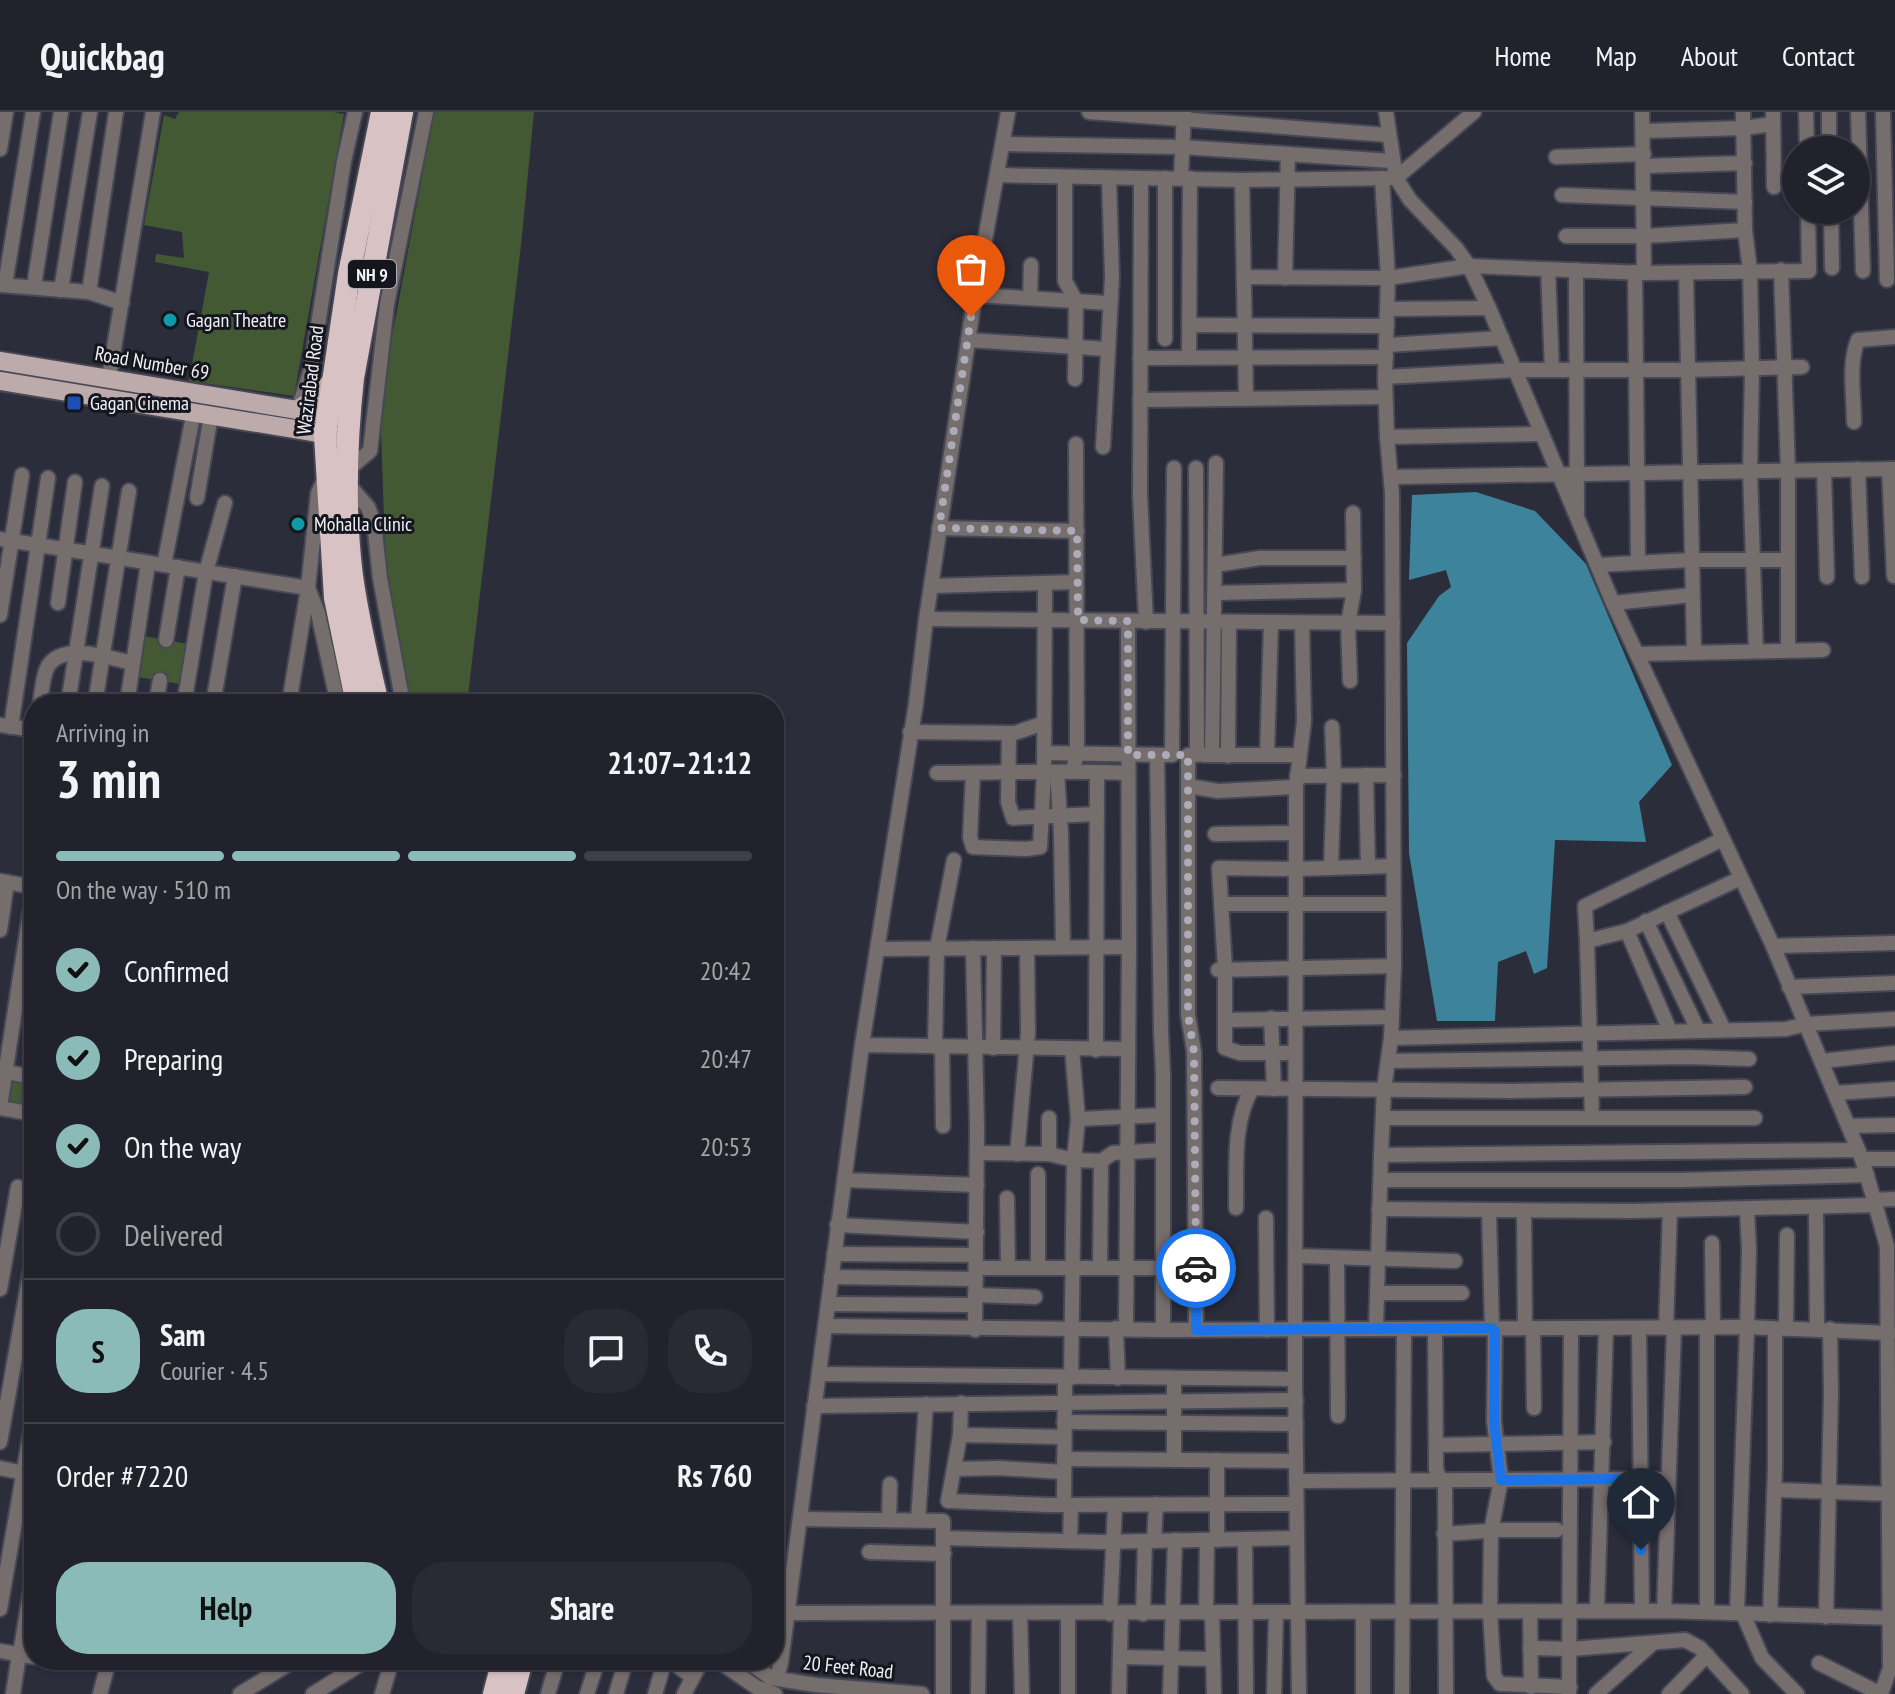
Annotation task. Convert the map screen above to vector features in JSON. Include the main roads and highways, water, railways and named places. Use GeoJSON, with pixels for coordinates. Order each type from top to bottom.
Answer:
{"type":"FeatureCollection","features":[{"type":"Feature","properties":{"kind":"highway","name":"Wazirabad Road"},"geometry":{"type":"LineString","coordinates":[[376,694],[352,576],[332,380],[349,274],[382,112]]}},
{"type":"Feature","properties":{"kind":"highway","name":"Wazirabad Road"},"geometry":{"type":"LineString","coordinates":[[337,426],[358,351],[402,112]]}},
{"type":"Feature","properties":{"kind":"highway","name":"Wazirabad Road"},"geometry":{"type":"LineString","coordinates":[[342,476],[335,598],[355,694]]}},
{"type":"Feature","properties":{"kind":"highway"},"geometry":{"type":"LineString","coordinates":[[494,1694],[500,1670]]}},
{"type":"Feature","properties":{"kind":"highway"},"geometry":{"type":"LineString","coordinates":[[513,1694],[519,1670]]}},
{"type":"Feature","properties":{"kind":"main road","name":"Road Number 69"},"geometry":{"type":"LineString","coordinates":[[0,361],[109,378],[296,420]]}},
{"type":"Feature","properties":{"kind":"main road"},"geometry":{"type":"LineString","coordinates":[[296,420],[332,380]]}},
{"type":"Feature","properties":{"kind":"main road","name":"Road Number 69"},"geometry":{"type":"LineString","coordinates":[[0,381],[202,413],[296,420]]}},
{"type":"Feature","properties":{"kind":"main road"},"geometry":{"type":"LineString","coordinates":[[296,420],[337,426]]}},
{"type":"Feature","properties":{"kind":"water"},"geometry":{"type":"Polygon","coordinates":[[[1476,492],[1535,511],[1586,564],[1672,765],[1639,802],[1646,842],[1555,840],[1547,968],[1534,974],[1526,951],[1498,962],[1495,1021],[1437,1021],[1409,853],[1407,643],[1439,596],[1451,587],[1446,570],[1409,580],[1412,495],[1476,492]]]}},
{"type":"Feature","properties":{"kind":"place","name":"Gagan Theatre"},"geometry":{"type":"Point","coordinates":[170,320]}},
{"type":"Feature","properties":{"kind":"place","name":"Gagan Cinema"},"geometry":{"type":"Point","coordinates":[74,403]}},
{"type":"Feature","properties":{"kind":"place","name":"Mohalla Clinic"},"geometry":{"type":"Point","coordinates":[298,524]}}]}
